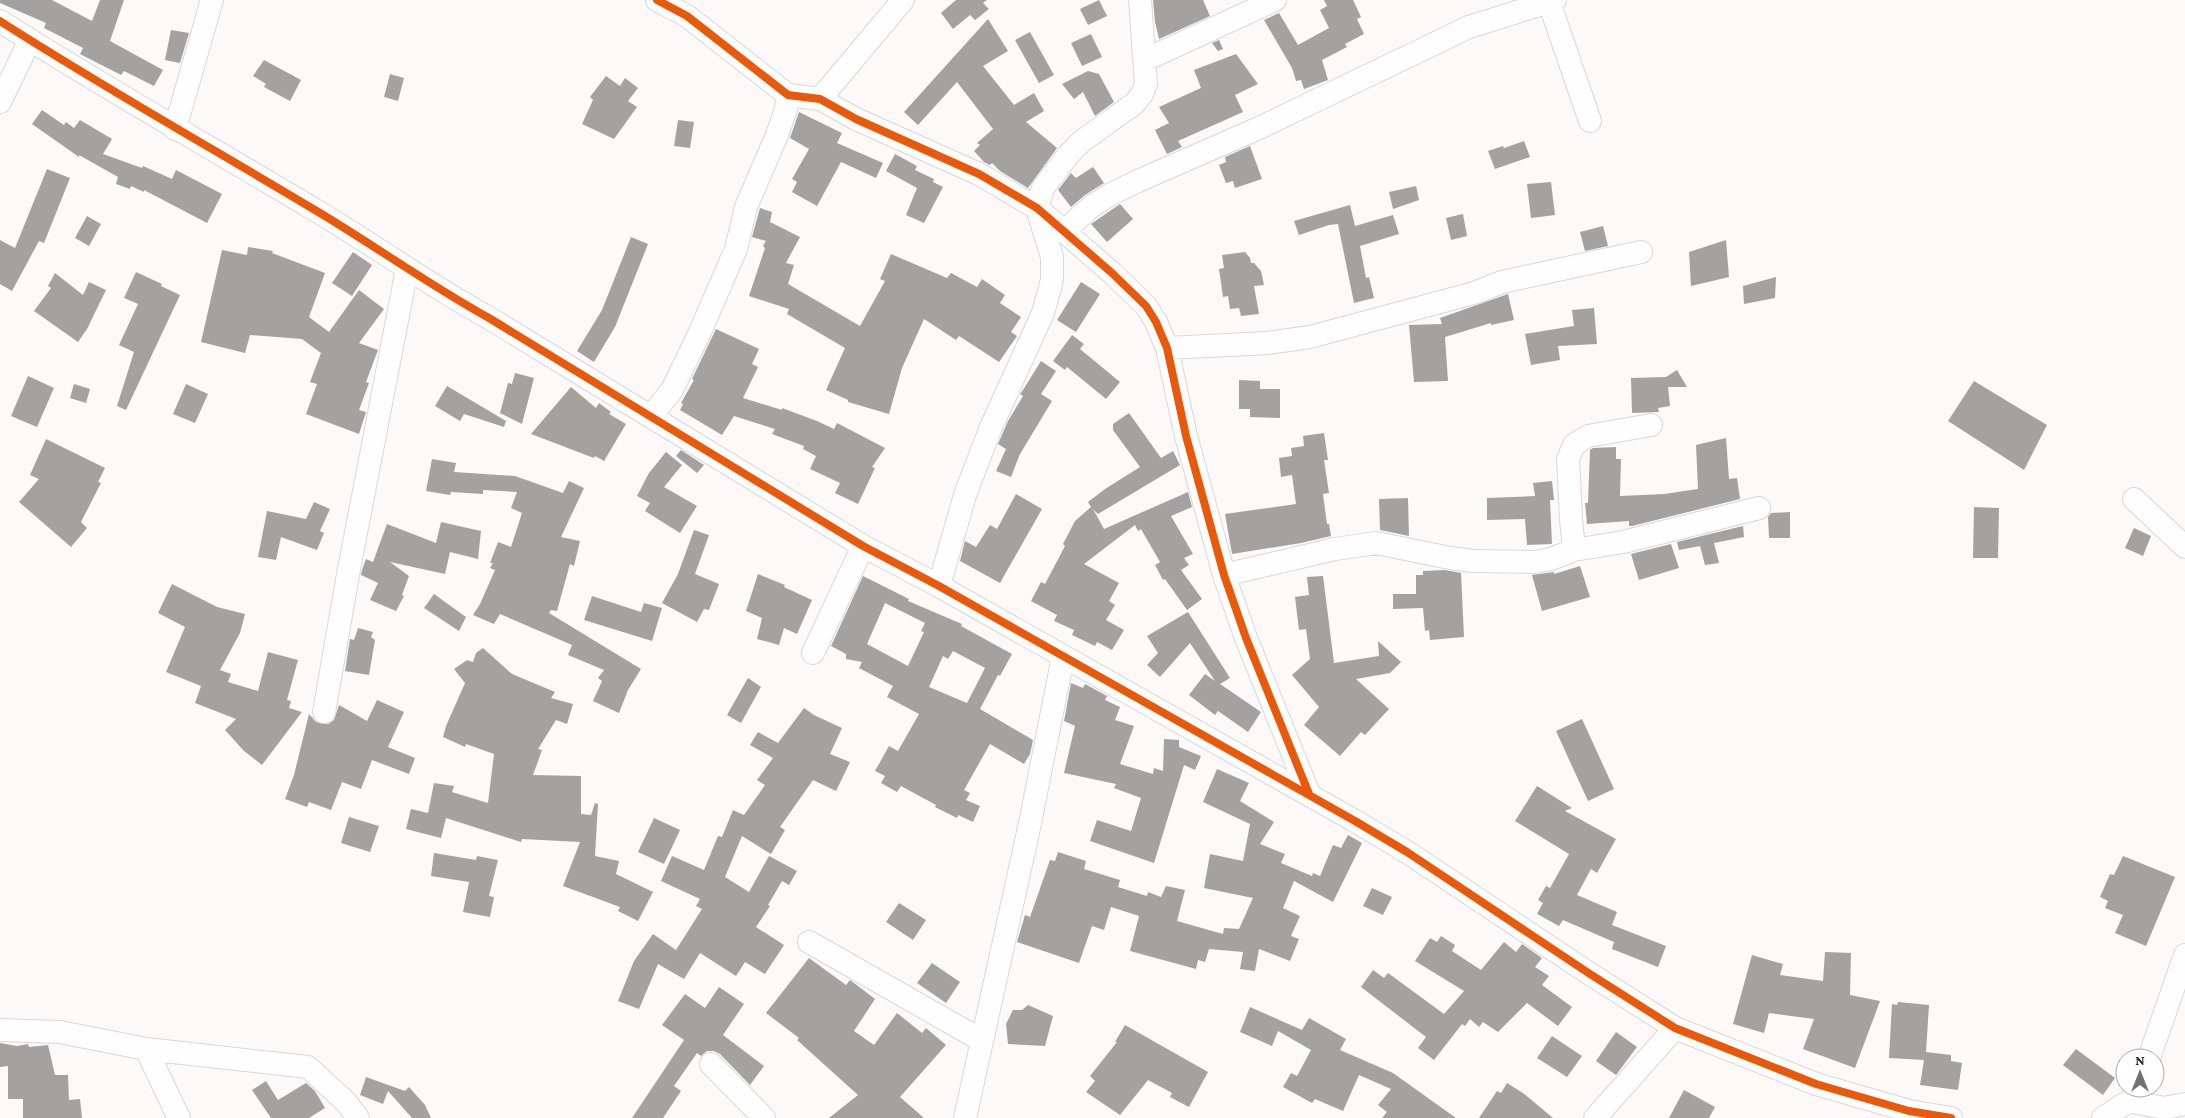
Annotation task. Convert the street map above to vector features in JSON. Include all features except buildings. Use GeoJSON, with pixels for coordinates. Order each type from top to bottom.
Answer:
{"type":"FeatureCollection","features":[{"type":"Feature","properties":{"kind":"street"},"geometry":{"type":"LineString","coordinates":[[175,129],[212,0]]}},
{"type":"Feature","properties":{"kind":"street"},"geometry":{"type":"LineString","coordinates":[[656,0],[688,16],[788,95],[820,99],[856,119],[979,174],[1037,208],[1112,272],[1146,306],[1156,322],[1167,348],[1186,436],[1224,575],[1246,638],[1309,794]]}},
{"type":"Feature","properties":{"kind":"street"},"geometry":{"type":"LineString","coordinates":[[820,99],[904,0]]}},
{"type":"Feature","properties":{"kind":"street"},"geometry":{"type":"LineString","coordinates":[[939,586],[965,495],[991,427],[1043,314],[1052,280],[1052,257],[1037,208],[1043,188],[1069,154],[1082,141],[1134,104],[1142,94],[1146,84],[1140,0]]}},
{"type":"Feature","properties":{"kind":"street"},"geometry":{"type":"LineString","coordinates":[[1145,60],[1275,0]]}},
{"type":"Feature","properties":{"kind":"street"},"geometry":{"type":"LineString","coordinates":[[1066,232],[1074,221],[1092,206],[1131,184],[1258,128],[1469,27],[1552,1],[1590,121]]}},
{"type":"Feature","properties":{"kind":"street"},"geometry":{"type":"LineString","coordinates":[[0,21],[175,129],[342,226],[407,269],[863,546],[939,586],[1309,794],[1407,852],[1590,974],[1675,1028],[1816,1084],[1909,1111],[1951,1118]]}},
{"type":"Feature","properties":{"kind":"street"},"geometry":{"type":"LineString","coordinates":[[0,102],[30,40]]}},
{"type":"Feature","properties":{"kind":"street"},"geometry":{"type":"LineString","coordinates":[[651,416],[672,390],[700,332],[736,249],[746,207],[777,135],[786,109],[788,95]]}},
{"type":"Feature","properties":{"kind":"street"},"geometry":{"type":"LineString","coordinates":[[1167,348],[1268,343],[1310,337],[1474,293],[1502,282],[1642,252]]}},
{"type":"Feature","properties":{"kind":"street"},"geometry":{"type":"LineString","coordinates":[[324,712],[349,570],[407,269]]}},
{"type":"Feature","properties":{"kind":"street"},"geometry":{"type":"LineString","coordinates":[[1574,550],[1568,459],[1574,445],[1588,436],[1650,426]]}},
{"type":"Feature","properties":{"kind":"street"},"geometry":{"type":"LineString","coordinates":[[2134,499],[2185,547]]}},
{"type":"Feature","properties":{"kind":"street"},"geometry":{"type":"LineString","coordinates":[[1224,575],[1335,549],[1376,543],[1450,558],[1519,563],[1551,559],[1574,550],[1623,542],[1759,508]]}},
{"type":"Feature","properties":{"kind":"street"},"geometry":{"type":"LineString","coordinates":[[813,653],[863,546]]}},
{"type":"Feature","properties":{"kind":"street"},"geometry":{"type":"LineString","coordinates":[[965,1118],[1029,828],[1063,657]]}},
{"type":"Feature","properties":{"kind":"street"},"geometry":{"type":"LineString","coordinates":[[809,942],[982,1040]]}},
{"type":"Feature","properties":{"kind":"street"},"geometry":{"type":"LineString","coordinates":[[2152,1048],[2185,955]]}},
{"type":"Feature","properties":{"kind":"street"},"geometry":{"type":"LineString","coordinates":[[1595,1118],[1675,1028]]}},
{"type":"Feature","properties":{"kind":"street"},"geometry":{"type":"LineString","coordinates":[[0,1030],[60,1032],[146,1049],[308,1067],[346,1102],[358,1118]]}},
{"type":"Feature","properties":{"kind":"street"},"geometry":{"type":"LineString","coordinates":[[146,1049],[178,1118]]}},
{"type":"Feature","properties":{"kind":"street"},"geometry":{"type":"LineString","coordinates":[[711,1064],[764,1118]]}},
{"type":"Feature","properties":{"kind":"street"},"geometry":{"type":"LineString","coordinates":[[2103,1118],[2128,1102],[2164,1108],[2185,1104]]}},
{"type":"Feature","properties":{"kind":"cycle path"},"geometry":{"type":"LineString","coordinates":[[657,0],[687,16],[788,95],[820,99],[856,119],[979,174],[1037,208],[1112,273],[1146,306],[1156,322],[1167,348],[1186,436],[1224,575],[1246,638],[1309,794]]}},
{"type":"Feature","properties":{"kind":"cycle path"},"geometry":{"type":"LineString","coordinates":[[0,21],[117,93],[337,223],[445,292],[863,546],[939,586],[1407,852],[1590,974],[1675,1028],[1816,1084],[1909,1111],[1951,1118]]}}]}
